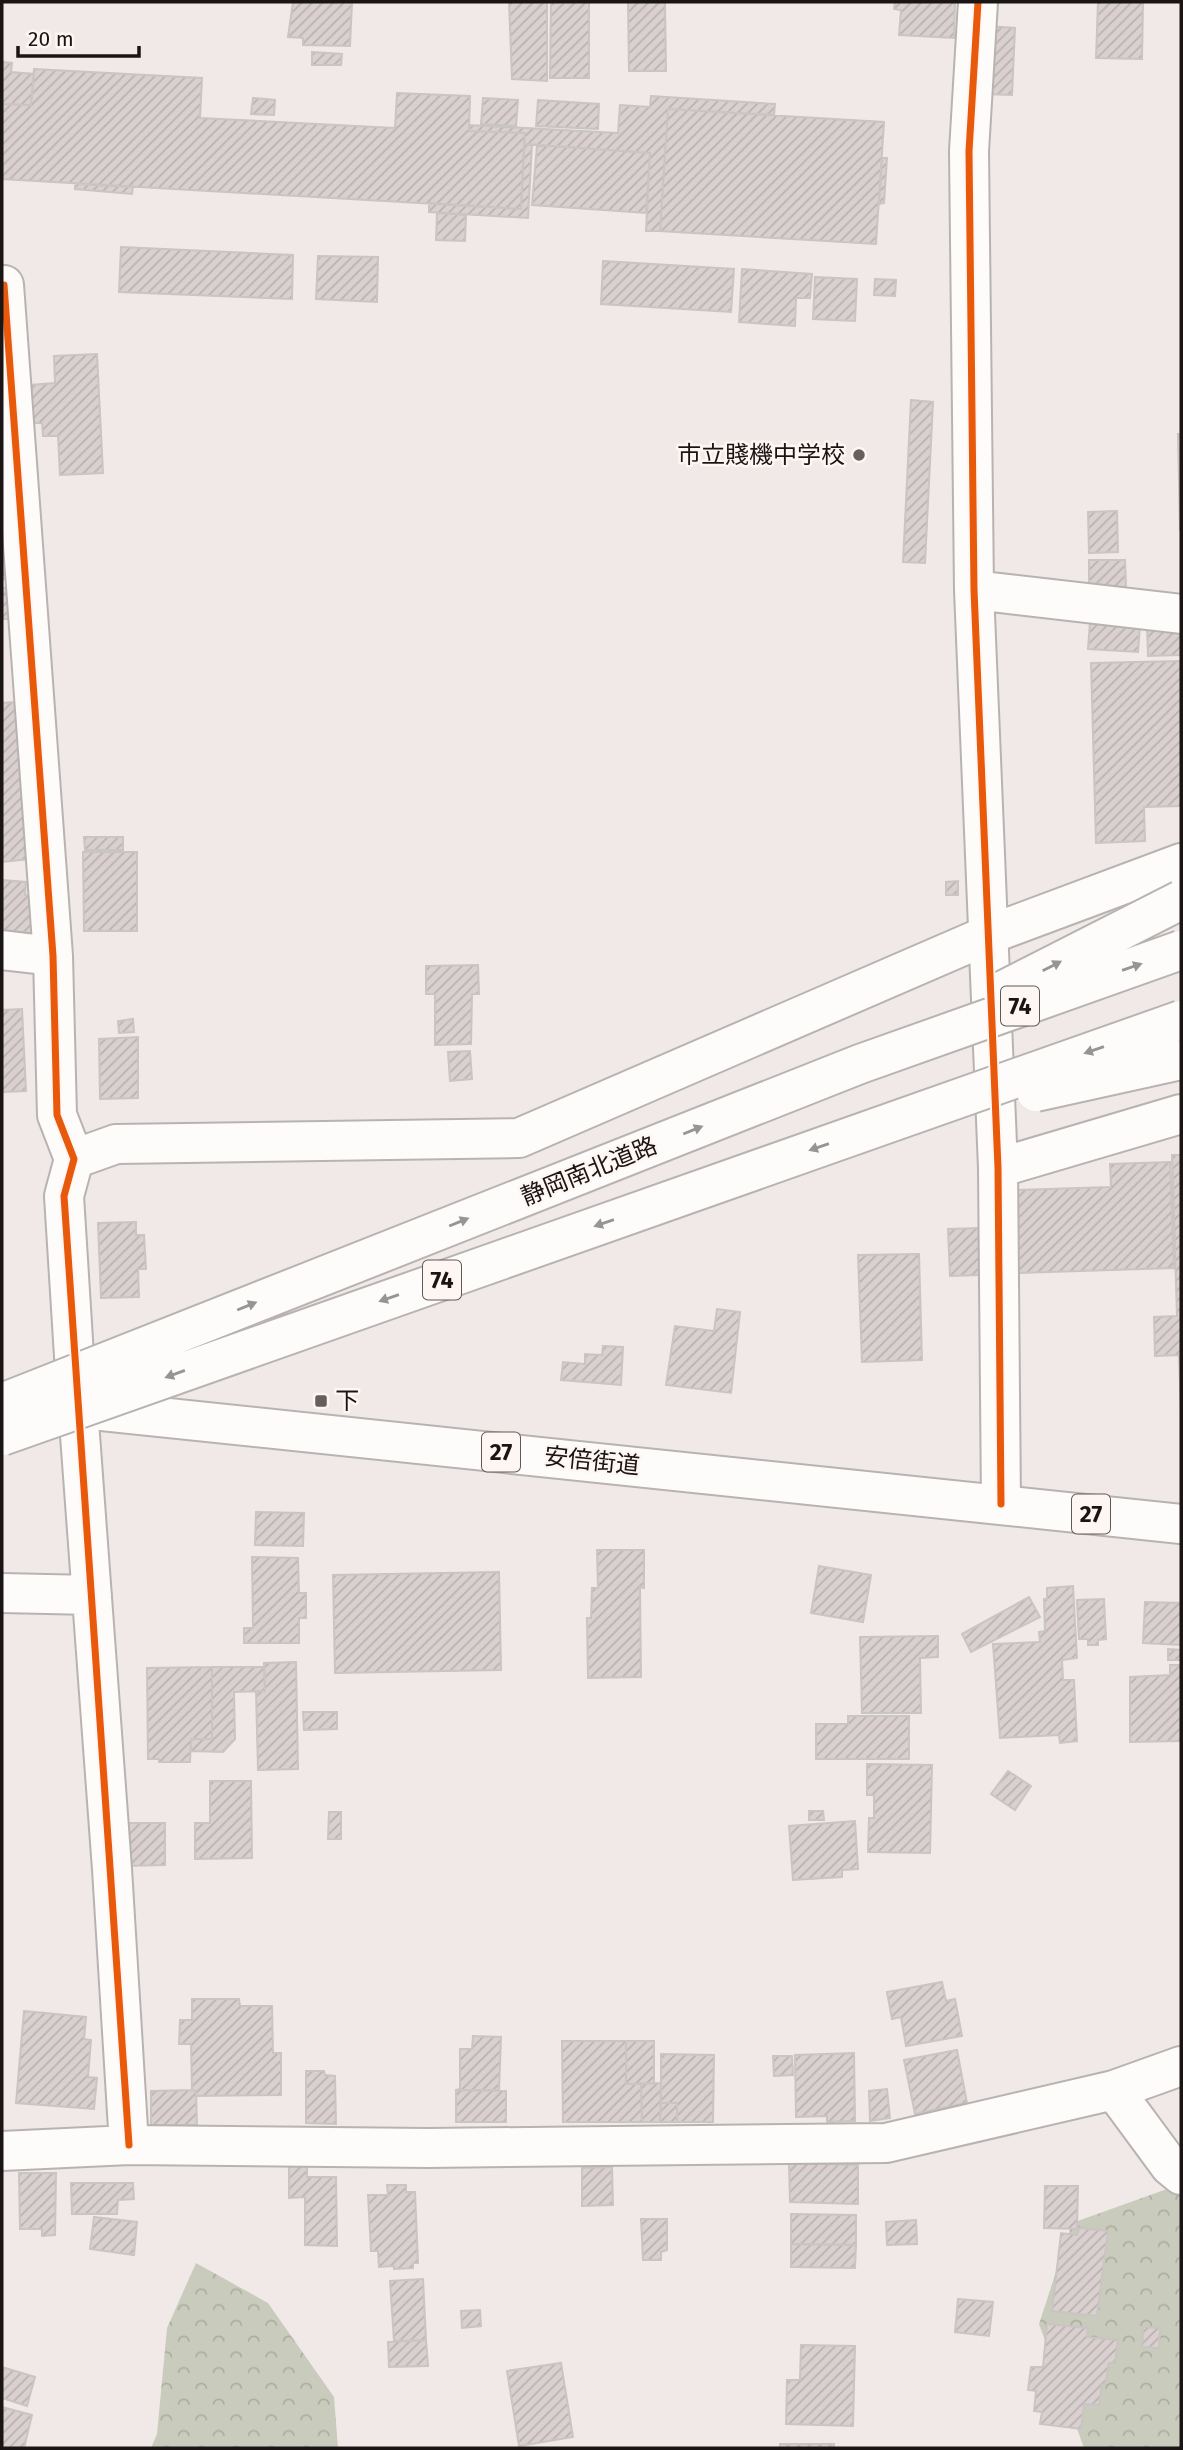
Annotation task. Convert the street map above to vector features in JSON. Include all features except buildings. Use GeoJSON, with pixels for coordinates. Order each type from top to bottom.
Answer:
{"type":"FeatureCollection","features":[{"type":"Feature","properties":{"kind":"main road"},"geometry":{"type":"LineString","coordinates":[[978,2],[969,151],[974,590],[998,1168],[1001,1504]]}},
{"type":"Feature","properties":{"kind":"main road"},"geometry":{"type":"LineString","coordinates":[[2,285],[53,956],[57,1115],[74,1159],[64,1196],[130,2146]]}},
{"type":"Feature","properties":{"kind":"main road"},"geometry":{"type":"LineString","coordinates":[[974,590],[1181,614]]}},
{"type":"Feature","properties":{"kind":"main road"},"geometry":{"type":"LineString","coordinates":[[74,1159],[116,1144],[519,1138],[988,935],[1181,863]]}},
{"type":"Feature","properties":{"kind":"main road"},"geometry":{"type":"LineString","coordinates":[[860,1064],[1181,900]]}},
{"type":"Feature","properties":{"kind":"main road"},"geometry":{"type":"LineString","coordinates":[[2,950],[53,956]]}},
{"type":"Feature","properties":{"kind":"main road","name":"静岡南北道路"},"geometry":{"type":"LineString","coordinates":[[2,1403],[860,1064],[1181,950]]}},
{"type":"Feature","properties":{"kind":"main road","name":"静岡南北道路"},"geometry":{"type":"LineString","coordinates":[[2,1436],[1181,1020]]}},
{"type":"Feature","properties":{"kind":"main road"},"geometry":{"type":"LineString","coordinates":[[883,1125],[1181,1060]]}},
{"type":"Feature","properties":{"kind":"main road"},"geometry":{"type":"LineString","coordinates":[[998,1168],[1181,1114]]}},
{"type":"Feature","properties":{"kind":"main road","name":"安倍街道"},"geometry":{"type":"LineString","coordinates":[[2,1403],[78,1408],[1181,1524]]}},
{"type":"Feature","properties":{"kind":"main road"},"geometry":{"type":"LineString","coordinates":[[2,1593],[92,1595]]}},
{"type":"Feature","properties":{"kind":"main road"},"geometry":{"type":"LineString","coordinates":[[2,2151],[130,2146],[428,2148],[886,2143],[1114,2090],[1181,2066]]}},
{"type":"Feature","properties":{"kind":"main road"},"geometry":{"type":"LineString","coordinates":[[1114,2090],[1170,2166],[1181,2175]]}},
{"type":"Feature","properties":{"kind":"green space"},"geometry":{"type":"Polygon","coordinates":[[[1181,2184],[1181,2448],[1084,2448],[1039,2324],[1072,2223],[1181,2184]]]}},
{"type":"Feature","properties":{"kind":"green space"},"geometry":{"type":"Polygon","coordinates":[[[196,2263],[268,2303],[334,2397],[338,2448],[151,2448],[157,2434],[167,2328],[196,2263]]]}},
{"type":"Feature","properties":{"kind":"cycle path"},"geometry":{"type":"LineString","coordinates":[[978,2],[969,151],[974,590],[998,1168],[1001,1504]]}},
{"type":"Feature","properties":{"kind":"cycle path"},"geometry":{"type":"LineString","coordinates":[[2,285],[53,956],[57,1115],[74,1159],[64,1196],[129,2145]]}},
{"type":"Feature","properties":{"kind":"place","name":"市立賤機中学校"},"geometry":{"type":"Point","coordinates":[859,455]}},
{"type":"Feature","properties":{"kind":"place","name":"下"},"geometry":{"type":"Point","coordinates":[321,1401]}}]}
